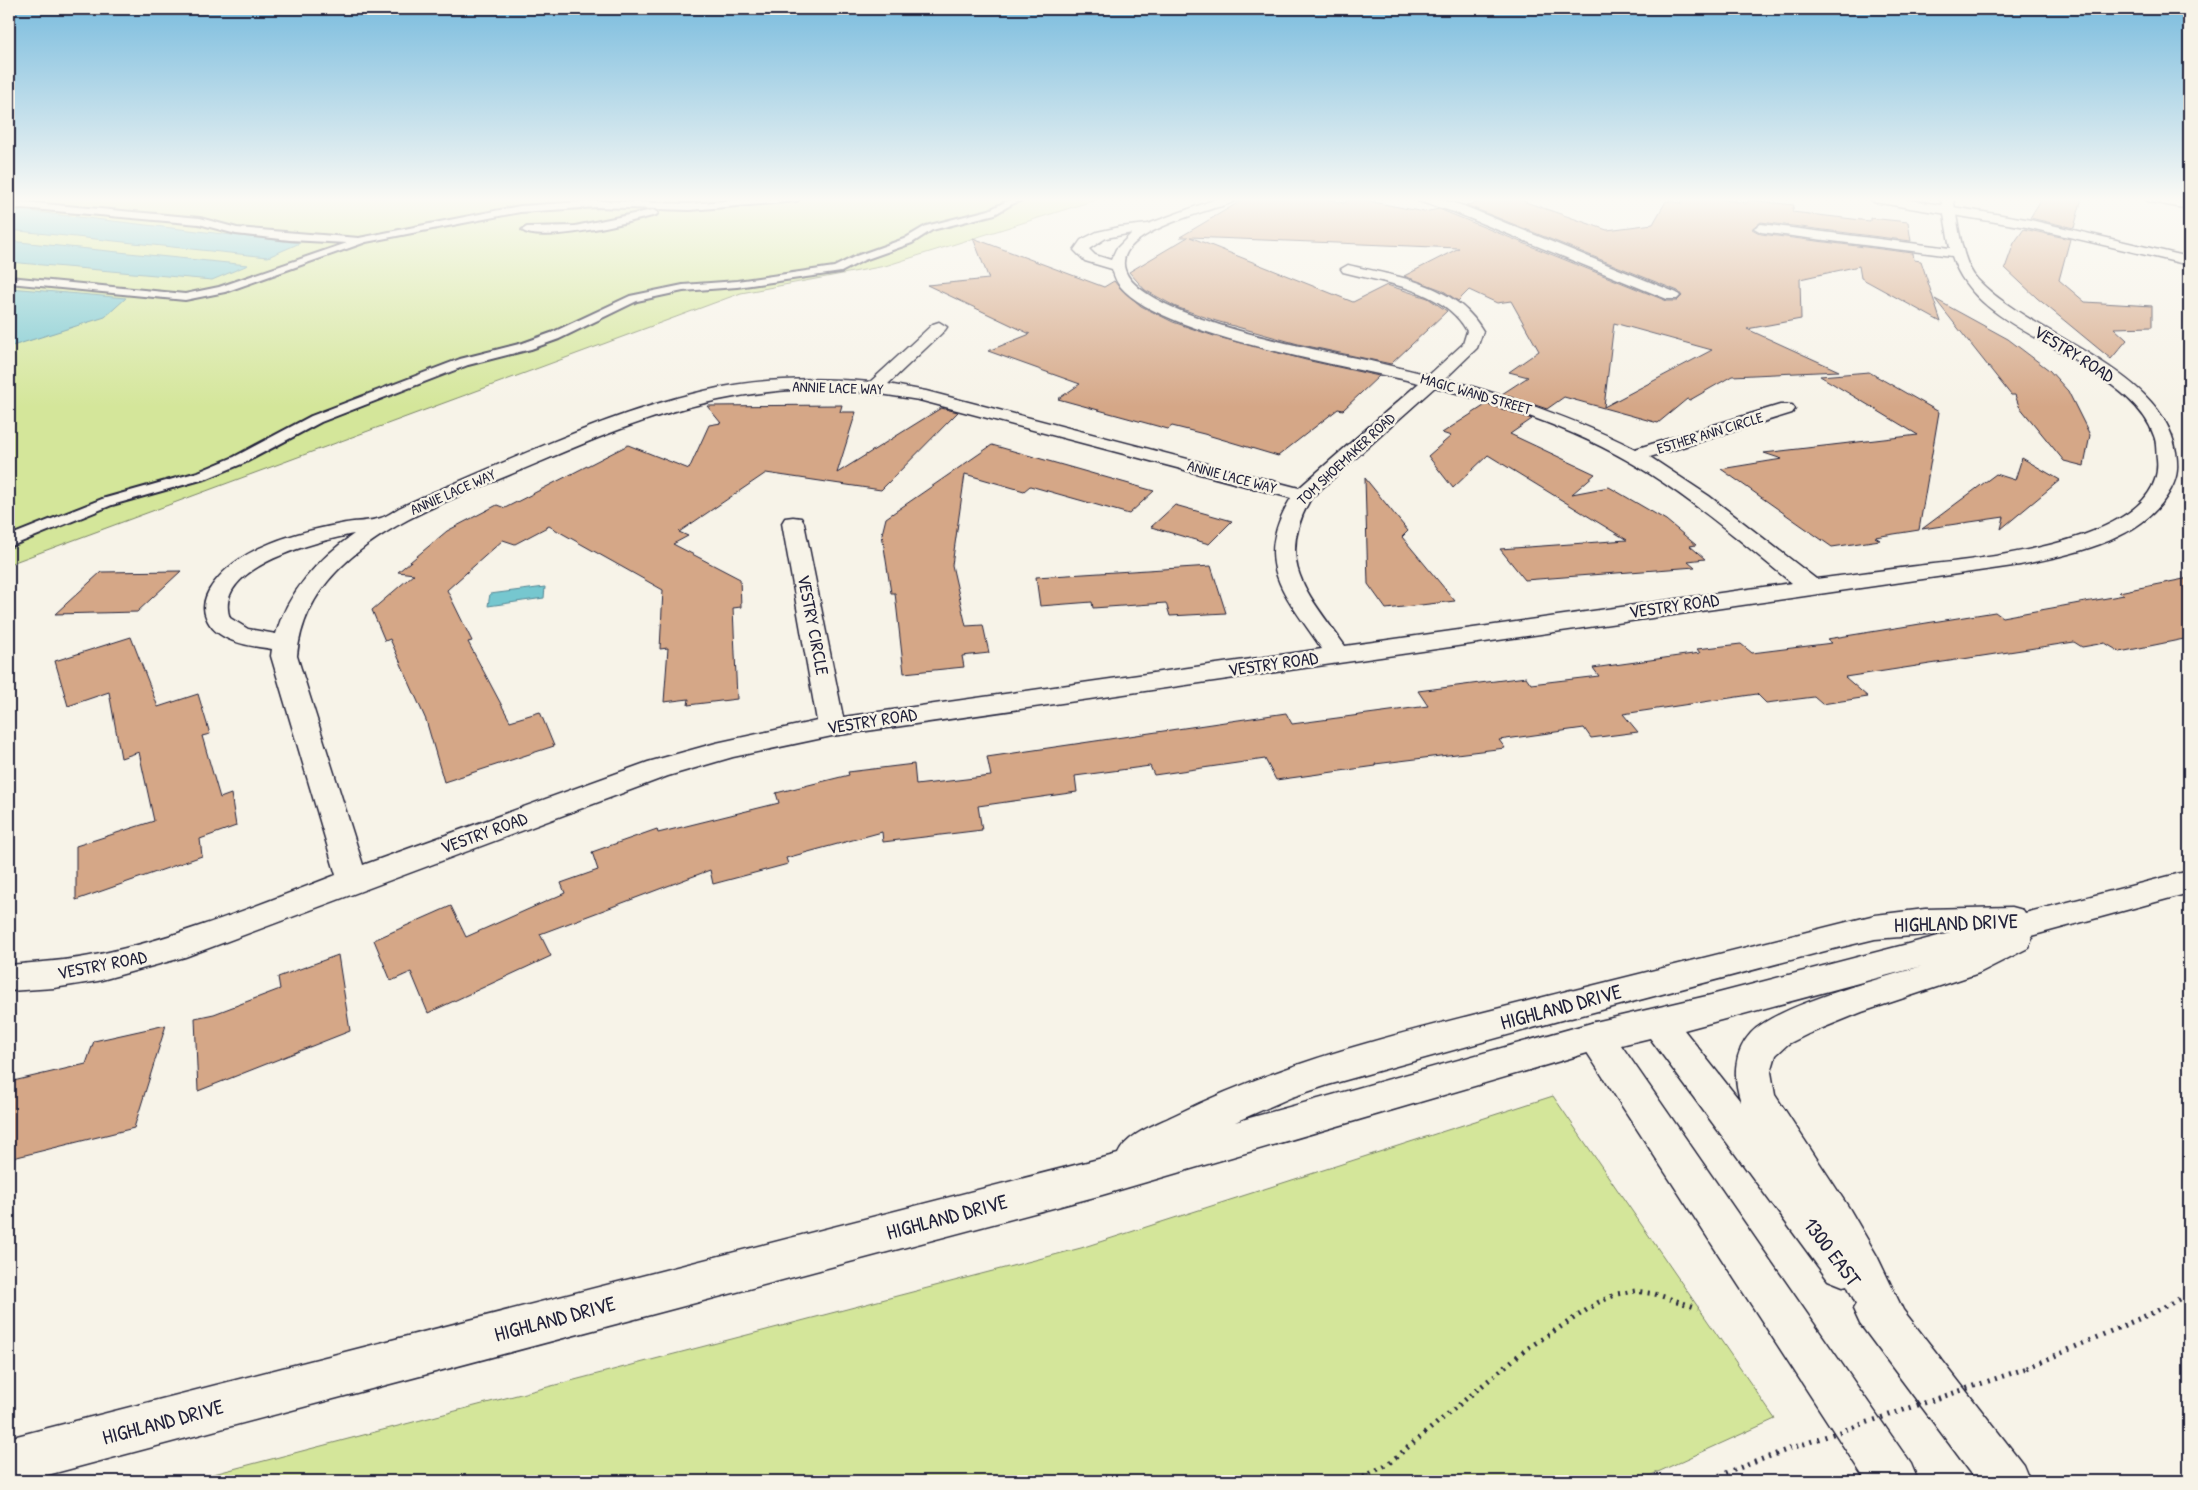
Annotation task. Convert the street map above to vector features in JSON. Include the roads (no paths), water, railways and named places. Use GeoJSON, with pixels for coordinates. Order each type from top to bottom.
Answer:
{"type":"FeatureCollection","features":[{"type":"Feature","properties":{"kind":"street","name":"MAGIC WAND STREET"},"geometry":{"type":"LineString","coordinates":[[1118,268],[1134,292],[1157,307],[1189,321],[1229,333],[1433,380],[1532,410],[1584,431],[1633,456],[1705,503],[1811,587]]}},
{"type":"Feature","properties":{"kind":"street"},"geometry":{"type":"LineString","coordinates":[[1602,268],[1672,296]]}},
{"type":"Feature","properties":{"kind":"street","name":"VESTRY ROAD"},"geometry":{"type":"LineString","coordinates":[[9,978],[95,968],[152,956],[270,914],[353,881],[636,777],[700,756],[832,727],[2019,559],[2057,551],[2092,540],[2120,526],[2141,512],[2156,497],[2165,482],[2168,467],[2168,451],[2163,436],[2144,406],[2112,377],[2094,364],[2017,319],[1983,294],[1966,274],[1964,268]]}},
{"type":"Feature","properties":{"kind":"street","name":"TOM SHOEMAKER ROAD"},"geometry":{"type":"LineString","coordinates":[[1338,654],[1288,578],[1283,560],[1282,543],[1284,527],[1292,510],[1303,495],[1471,345],[1475,331],[1467,316],[1437,295],[1348,269]]}},
{"type":"Feature","properties":{"kind":"street"},"geometry":{"type":"LineString","coordinates":[[875,387],[939,327]]}},
{"type":"Feature","properties":{"kind":"street","name":"ANNIE LACE WAY"},"geometry":{"type":"LineString","coordinates":[[353,881],[287,669],[285,643],[292,622],[315,582],[340,556],[386,523],[448,493],[625,419],[659,407],[710,395],[766,387],[823,384],[875,387],[920,395],[1303,495]]}},
{"type":"Feature","properties":{"kind":"street","name":"ESTHER ANN CIRCLE"},"geometry":{"type":"LineString","coordinates":[[1633,456],[1749,422],[1786,409]]}},
{"type":"Feature","properties":{"kind":"street","name":"ANNIE LACE WAY"},"geometry":{"type":"LineString","coordinates":[[285,643],[256,639],[224,626],[217,618],[216,607],[218,596],[224,585],[255,560],[279,548],[338,530],[386,523]]}},
{"type":"Feature","properties":{"kind":"street","name":"VESTRY CIRCLE"},"geometry":{"type":"LineString","coordinates":[[794,523],[832,727]]}},
{"type":"Feature","properties":{"kind":"street","name":"HIGHLAND DRIVE"},"geometry":{"type":"LineString","coordinates":[[9,1462],[1102,1177],[1595,1037],[2189,882]]}},
{"type":"Feature","properties":{"kind":"street","name":"HIGHLAND DRIVE"},"geometry":{"type":"LineString","coordinates":[[1102,1177],[1206,1118],[1259,1094],[1326,1070],[1570,1004],[1828,937],[1875,927],[1925,921],[1983,919],[2044,920]]}},
{"type":"Feature","properties":{"kind":"street"},"geometry":{"type":"LineString","coordinates":[[1887,1324],[1862,1271],[1835,1222],[1758,1101],[1754,1085],[1753,1068],[1756,1054],[1765,1042],[1793,1024],[1976,960],[2024,935],[2044,920]]}},
{"type":"Feature","properties":{"kind":"street","name":"1300 EAST"},"geometry":{"type":"LineString","coordinates":[[1658,1022],[2006,1481]]}},
{"type":"Feature","properties":{"kind":"street"},"geometry":{"type":"LineString","coordinates":[[1595,1037],[1894,1481]]}},
{"type":"Feature","properties":{"kind":"lane"},"geometry":{"type":"LineString","coordinates":[[9,280],[185,297],[221,290],[285,268]]}},
{"type":"Feature","properties":{"kind":"lane"},"geometry":{"type":"LineString","coordinates":[[9,542],[107,502],[204,475],[239,460],[316,418],[409,385],[464,362],[527,346],[555,336],[634,298],[675,289],[737,284],[838,270],[843,268]]}},
{"type":"Feature","properties":{"kind":"water"},"geometry":{"type":"Polygon","coordinates":[[[71,268],[242,268],[212,280],[71,268]]]}},
{"type":"Feature","properties":{"kind":"water"},"geometry":{"type":"Polygon","coordinates":[[[9,288],[126,298],[105,317],[9,347],[9,288]]]}},
{"type":"Feature","properties":{"kind":"water"},"geometry":{"type":"Polygon","coordinates":[[[545,587],[544,598],[488,606],[490,594],[545,587]]]}}]}
